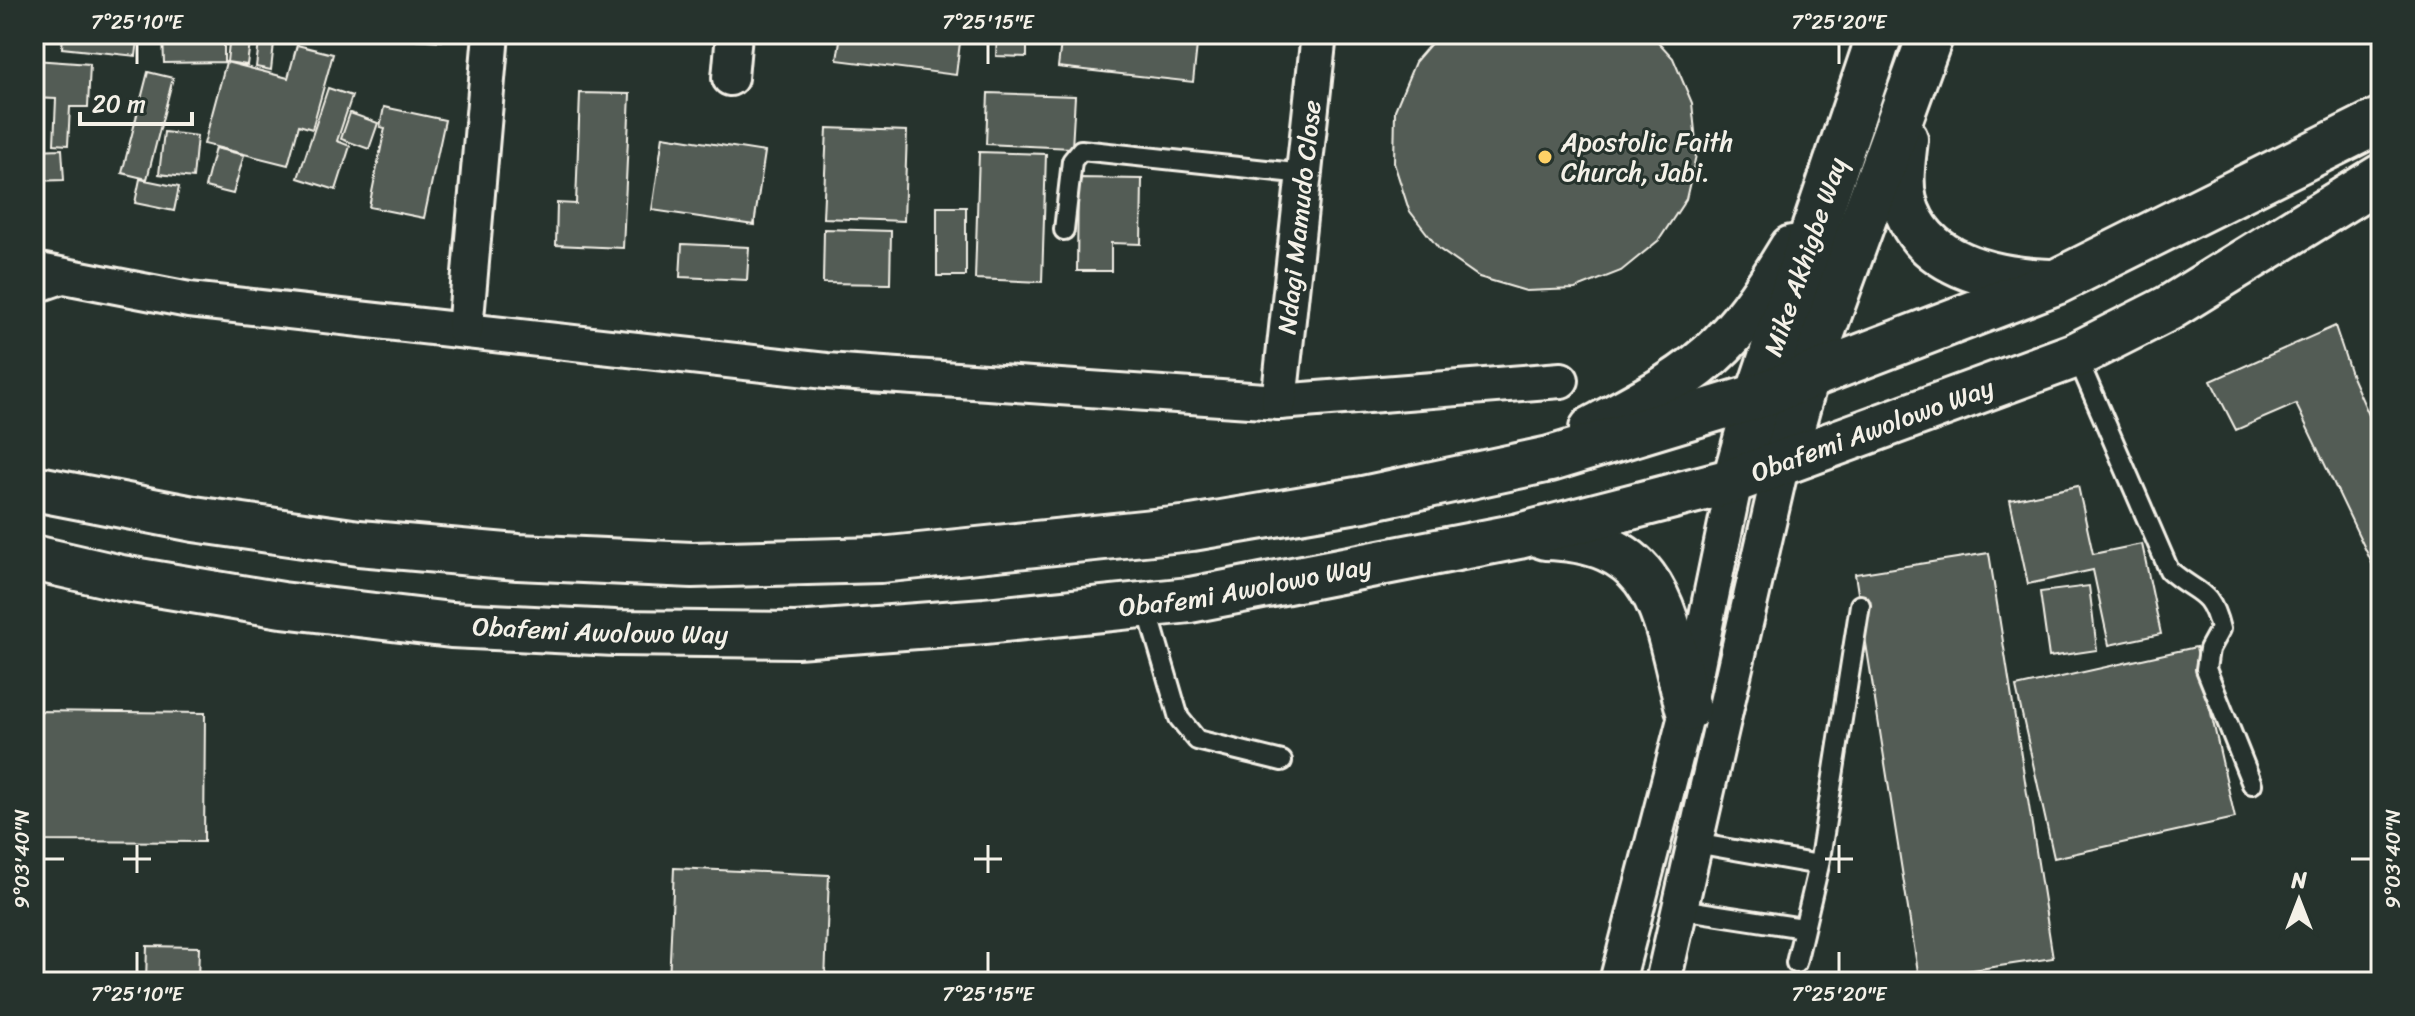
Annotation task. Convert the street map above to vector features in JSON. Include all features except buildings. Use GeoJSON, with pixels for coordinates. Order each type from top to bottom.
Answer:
{"type":"FeatureCollection","features":[{"type":"Feature","properties":{"kind":"main road","name":"Mike Akhigbe Way"},"geometry":{"type":"LineString","coordinates":[[1735,480],[1758,396],[1880,34]]}},
{"type":"Feature","properties":{"kind":"main road","name":"Mike Akhigbe Way"},"geometry":{"type":"LineString","coordinates":[[1782,462],[1806,377],[1931,34]]}},
{"type":"Feature","properties":{"kind":"main road"},"geometry":{"type":"LineString","coordinates":[[1910,90],[1901,174],[1904,200],[1915,229],[1932,250],[1970,268],[2009,281],[2056,282]]}},
{"type":"Feature","properties":{"kind":"main road"},"geometry":{"type":"LineString","coordinates":[[34,488],[194,519],[359,543],[518,557],[692,565],[880,560],[1192,528],[1363,499],[1525,464],[1758,396],[2056,282],[2381,120]]}},
{"type":"Feature","properties":{"kind":"main road","name":"Obafemi Awolowo Way"},"geometry":{"type":"LineString","coordinates":[[34,558],[121,578],[282,605],[451,625],[615,633],[796,635],[1190,600],[1519,536],[1735,480],[2076,355],[2169,308],[2381,177]]}},
{"type":"Feature","properties":{"kind":"main road"},"geometry":{"type":"LineString","coordinates":[[1525,464],[1614,417],[1679,377],[1722,345],[1771,283],[1831,180]]}},
{"type":"Feature","properties":{"kind":"main road"},"geometry":{"type":"LineString","coordinates":[[1519,536],[1570,538],[1608,548],[1641,570],[1662,604],[1688,708]]}},
{"type":"Feature","properties":{"kind":"street"},"geometry":{"type":"LineString","coordinates":[[465,330],[491,34]]}},
{"type":"Feature","properties":{"kind":"street"},"geometry":{"type":"LineString","coordinates":[[730,78],[734,34]]}},
{"type":"Feature","properties":{"kind":"street","name":"Ndagi Mamudo Close"},"geometry":{"type":"LineString","coordinates":[[1279,402],[1319,34]]}},
{"type":"Feature","properties":{"kind":"street"},"geometry":{"type":"LineString","coordinates":[[34,270],[189,300],[826,371],[1279,402],[1561,380]]}},
{"type":"Feature","properties":{"kind":"street"},"geometry":{"type":"LineString","coordinates":[[1663,982],[1782,462]]}},
{"type":"Feature","properties":{"kind":"street"},"geometry":{"type":"LineString","coordinates":[[1617,982],[1688,708],[1735,480]]}},
{"type":"Feature","properties":{"kind":"lane"},"geometry":{"type":"LineString","coordinates":[[1064,230],[1072,161],[1081,150],[1304,174]]}},
{"type":"Feature","properties":{"kind":"lane"},"geometry":{"type":"LineString","coordinates":[[34,294],[79,279]]}},
{"type":"Feature","properties":{"kind":"lane"},"geometry":{"type":"LineString","coordinates":[[2076,355],[2169,570],[2184,584],[2202,591],[2215,608],[2220,629],[2209,649],[2206,669],[2252,784]]}},
{"type":"Feature","properties":{"kind":"lane"},"geometry":{"type":"LineString","coordinates":[[1146,605],[1179,718],[1197,740],[1282,761]]}},
{"type":"Feature","properties":{"kind":"lane"},"geometry":{"type":"LineString","coordinates":[[1796,963],[1819,865],[1860,605]]}},
{"type":"Feature","properties":{"kind":"lane"},"geometry":{"type":"LineString","coordinates":[[1695,843],[1819,865]]}},
{"type":"Feature","properties":{"kind":"lane"},"geometry":{"type":"LineString","coordinates":[[1680,909],[1803,928]]}},
{"type":"Feature","properties":{"kind":"place","name":"Apostolic Faith Church, Jabi."},"geometry":{"type":"Point","coordinates":[1545,157]}}]}
